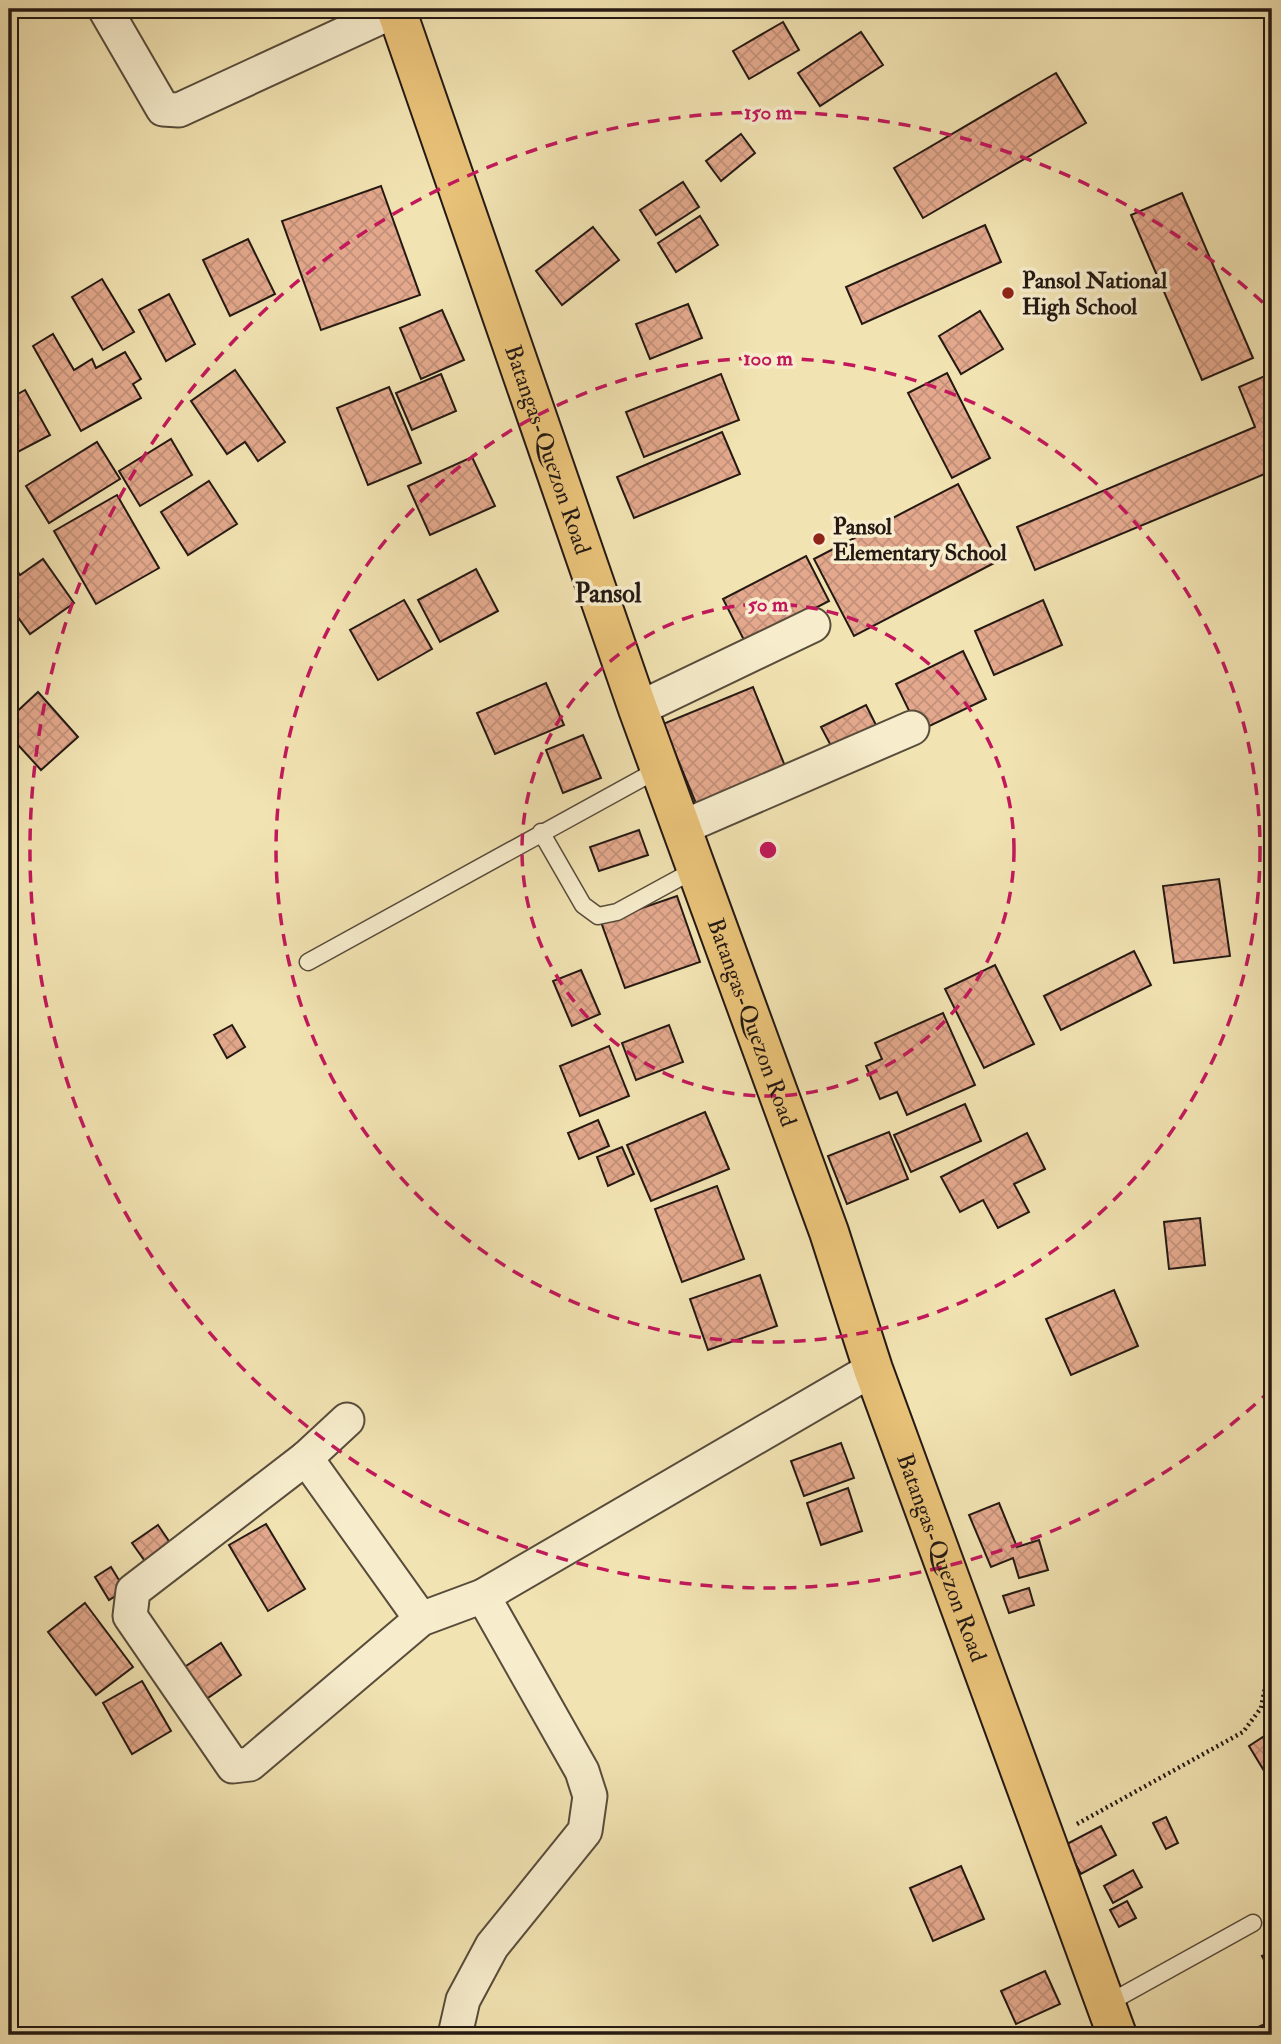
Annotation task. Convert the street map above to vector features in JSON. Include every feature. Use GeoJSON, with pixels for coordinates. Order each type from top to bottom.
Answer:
{"type":"FeatureCollection","features":[{"type":"Feature","properties":{"kind":"main road","name":"Batangas-Quezon Road"},"geometry":{"type":"LineString","coordinates":[[396,9],[638,709],[829,1232],[873,1369],[1111,2020]]}},
{"type":"Feature","properties":{"kind":"street"},"geometry":{"type":"LineString","coordinates":[[105,9],[163,109],[179,110],[396,9]]}},
{"type":"Feature","properties":{"kind":"street"},"geometry":{"type":"LineString","coordinates":[[638,709],[813,625]]}},
{"type":"Feature","properties":{"kind":"street"},"geometry":{"type":"LineString","coordinates":[[681,828],[912,728]]}},
{"type":"Feature","properties":{"kind":"street"},"geometry":{"type":"LineString","coordinates":[[348,1420],[306,1458],[133,1591],[130,1616],[233,1766],[250,1764],[421,1619],[483,1596],[873,1369]]}},
{"type":"Feature","properties":{"kind":"street"},"geometry":{"type":"LineString","coordinates":[[306,1458],[421,1619]]}},
{"type":"Feature","properties":{"kind":"street"},"geometry":{"type":"LineString","coordinates":[[455,2035],[463,2000],[492,1946],[585,1831],[590,1796],[583,1771],[483,1596]]}},
{"type":"Feature","properties":{"kind":"lane"},"geometry":{"type":"LineString","coordinates":[[308,962],[659,768]]}},
{"type":"Feature","properties":{"kind":"lane"},"geometry":{"type":"LineString","coordinates":[[541,832],[583,905],[598,916],[617,912],[696,869]]}},
{"type":"Feature","properties":{"kind":"lane"},"geometry":{"type":"LineString","coordinates":[[1111,2020],[1253,1923]]}},
{"type":"Feature","properties":{"kind":"path"},"geometry":{"type":"LineString","coordinates":[[1046,1841],[1243,1732],[1261,1708],[1272,1653]]}},
{"type":"Feature","properties":{"kind":"building"},"geometry":{"type":"Polygon","coordinates":[[[783,22],[799,50],[749,79],[733,51],[783,22]]]}},
{"type":"Feature","properties":{"kind":"building"},"geometry":{"type":"Polygon","coordinates":[[[861,32],[883,65],[820,106],[798,73],[861,32]]]}},
{"type":"Feature","properties":{"kind":"building"},"geometry":{"type":"Polygon","coordinates":[[[1056,73],[1086,123],[923,218],[894,168],[1056,73]]]}},
{"type":"Feature","properties":{"kind":"building"},"geometry":{"type":"Polygon","coordinates":[[[741,134],[755,153],[721,181],[706,161],[741,134]]]}},
{"type":"Feature","properties":{"kind":"building"},"geometry":{"type":"Polygon","coordinates":[[[683,182],[699,207],[656,235],[640,210],[683,182]]]}},
{"type":"Feature","properties":{"kind":"building"},"geometry":{"type":"Polygon","coordinates":[[[381,186],[420,295],[321,330],[282,221],[381,186]]]}},
{"type":"Feature","properties":{"kind":"building"},"geometry":{"type":"Polygon","coordinates":[[[1182,193],[1253,358],[1202,380],[1131,215],[1182,193]]]}},
{"type":"Feature","properties":{"kind":"building"},"geometry":{"type":"Polygon","coordinates":[[[700,216],[718,245],[676,272],[658,243],[700,216]]]}},
{"type":"Feature","properties":{"kind":"building"},"geometry":{"type":"Polygon","coordinates":[[[985,225],[1001,262],[862,324],[846,287],[985,225]]]}},
{"type":"Feature","properties":{"kind":"building"},"geometry":{"type":"Polygon","coordinates":[[[593,227],[619,260],[562,305],[536,271],[593,227]]]}},
{"type":"Feature","properties":{"kind":"building"},"geometry":{"type":"Polygon","coordinates":[[[248,239],[275,294],[230,316],[203,260],[248,239]]]}},
{"type":"Feature","properties":{"kind":"building"},"geometry":{"type":"Polygon","coordinates":[[[102,279],[134,332],[103,350],[72,297],[102,279]]]}},
{"type":"Feature","properties":{"kind":"building"},"geometry":{"type":"Polygon","coordinates":[[[169,294],[195,344],[166,361],[139,310],[169,294]]]}},
{"type":"Feature","properties":{"kind":"building"},"geometry":{"type":"Polygon","coordinates":[[[688,304],[702,338],[650,359],[636,324],[688,304]]]}},
{"type":"Feature","properties":{"kind":"building"},"geometry":{"type":"Polygon","coordinates":[[[442,310],[464,360],[421,379],[400,328],[442,310]]]}},
{"type":"Feature","properties":{"kind":"building"},"geometry":{"type":"Polygon","coordinates":[[[980,311],[1003,349],[961,374],[939,336],[980,311]]]}},
{"type":"Feature","properties":{"kind":"building"},"geometry":{"type":"Polygon","coordinates":[[[53,334],[74,370],[92,359],[96,368],[125,352],[141,379],[133,384],[141,398],[81,431],[33,346],[53,334]]]}},
{"type":"Feature","properties":{"kind":"building"},"geometry":{"type":"Polygon","coordinates":[[[235,370],[285,442],[258,461],[245,442],[227,454],[191,401],[235,370]]]}},
{"type":"Feature","properties":{"kind":"building"},"geometry":{"type":"Polygon","coordinates":[[[947,373],[990,458],[952,478],[908,393],[947,373]]]}},
{"type":"Feature","properties":{"kind":"building"},"geometry":{"type":"Polygon","coordinates":[[[1272,373],[1272,471],[1035,570],[1017,527],[1255,427],[1239,387],[1272,373]]]}},
{"type":"Feature","properties":{"kind":"building"},"geometry":{"type":"Polygon","coordinates":[[[441,374],[456,411],[412,430],[396,393],[441,374]]]}},
{"type":"Feature","properties":{"kind":"building"},"geometry":{"type":"Polygon","coordinates":[[[721,374],[739,420],[644,457],[626,412],[721,374]]]}},
{"type":"Feature","properties":{"kind":"building"},"geometry":{"type":"Polygon","coordinates":[[[389,387],[421,463],[368,485],[337,408],[389,387]]]}},
{"type":"Feature","properties":{"kind":"building"},"geometry":{"type":"Polygon","coordinates":[[[25,390],[50,435],[14,454],[9,444],[9,399],[25,390]]]}},
{"type":"Feature","properties":{"kind":"building"},"geometry":{"type":"Polygon","coordinates":[[[722,432],[740,474],[634,518],[617,477],[722,432]]]}},
{"type":"Feature","properties":{"kind":"building"},"geometry":{"type":"Polygon","coordinates":[[[171,439],[192,475],[140,506],[119,471],[171,439]]]}},
{"type":"Feature","properties":{"kind":"building"},"geometry":{"type":"Polygon","coordinates":[[[97,442],[120,479],[49,523],[26,486],[97,442]]]}},
{"type":"Feature","properties":{"kind":"building"},"geometry":{"type":"Polygon","coordinates":[[[472,457],[495,506],[430,535],[408,486],[472,457]]]}},
{"type":"Feature","properties":{"kind":"building"},"geometry":{"type":"Polygon","coordinates":[[[209,481],[237,524],[188,555],[161,512],[209,481]]]}},
{"type":"Feature","properties":{"kind":"building"},"geometry":{"type":"Polygon","coordinates":[[[958,484],[998,561],[854,636],[814,559],[958,484]]]}},
{"type":"Feature","properties":{"kind":"building"},"geometry":{"type":"Polygon","coordinates":[[[117,495],[159,568],[96,604],[54,531],[117,495]]]}},
{"type":"Feature","properties":{"kind":"building"},"geometry":{"type":"Polygon","coordinates":[[[806,556],[829,601],[746,644],[723,599],[806,556]]]}},
{"type":"Feature","properties":{"kind":"building"},"geometry":{"type":"Polygon","coordinates":[[[9,558],[20,575],[43,559],[74,603],[30,634],[17,616],[9,622],[9,558]]]}},
{"type":"Feature","properties":{"kind":"building"},"geometry":{"type":"Polygon","coordinates":[[[476,569],[498,611],[440,642],[418,600],[476,569]]]}},
{"type":"Feature","properties":{"kind":"building"},"geometry":{"type":"Polygon","coordinates":[[[404,600],[432,649],[378,680],[350,630],[404,600]]]}},
{"type":"Feature","properties":{"kind":"building"},"geometry":{"type":"Polygon","coordinates":[[[1043,600],[1062,645],[994,675],[975,631],[1043,600]]]}},
{"type":"Feature","properties":{"kind":"building"},"geometry":{"type":"Polygon","coordinates":[[[963,651],[986,699],[919,731],[896,684],[963,651]]]}},
{"type":"Feature","properties":{"kind":"building"},"geometry":{"type":"Polygon","coordinates":[[[546,683],[564,725],[495,754],[477,713],[546,683]]]}},
{"type":"Feature","properties":{"kind":"building"},"geometry":{"type":"Polygon","coordinates":[[[753,687],[789,776],[700,813],[663,724],[753,687]]]}},
{"type":"Feature","properties":{"kind":"building"},"geometry":{"type":"Polygon","coordinates":[[[38,692],[78,737],[41,770],[9,735],[9,719],[38,692]]]}},
{"type":"Feature","properties":{"kind":"building"},"geometry":{"type":"Polygon","coordinates":[[[866,705],[881,735],[837,757],[821,727],[866,705]]]}},
{"type":"Feature","properties":{"kind":"building"},"geometry":{"type":"Polygon","coordinates":[[[583,735],[601,778],[563,793],[546,750],[583,735]]]}},
{"type":"Feature","properties":{"kind":"building"},"geometry":{"type":"Polygon","coordinates":[[[639,830],[648,855],[599,871],[590,847],[639,830]]]}},
{"type":"Feature","properties":{"kind":"building"},"geometry":{"type":"Polygon","coordinates":[[[1219,879],[1230,956],[1174,963],[1163,886],[1219,879]]]}},
{"type":"Feature","properties":{"kind":"building"},"geometry":{"type":"Polygon","coordinates":[[[677,896],[700,962],[625,988],[601,922],[677,896]]]}},
{"type":"Feature","properties":{"kind":"building"},"geometry":{"type":"Polygon","coordinates":[[[1134,951],[1151,985],[1061,1030],[1044,996],[1134,951]]]}},
{"type":"Feature","properties":{"kind":"building"},"geometry":{"type":"Polygon","coordinates":[[[995,965],[1034,1044],[984,1068],[945,989],[995,965]]]}},
{"type":"Feature","properties":{"kind":"building"},"geometry":{"type":"Polygon","coordinates":[[[581,970],[600,1014],[572,1026],[553,981],[581,970]]]}},
{"type":"Feature","properties":{"kind":"building"},"geometry":{"type":"Polygon","coordinates":[[[943,1013],[975,1085],[907,1115],[897,1092],[880,1099],[866,1066],[882,1059],[875,1043],[943,1013]]]}},
{"type":"Feature","properties":{"kind":"building"},"geometry":{"type":"Polygon","coordinates":[[[232,1025],[245,1047],[227,1058],[214,1035],[232,1025]]]}},
{"type":"Feature","properties":{"kind":"building"},"geometry":{"type":"Polygon","coordinates":[[[669,1025],[683,1062],[636,1080],[622,1043],[669,1025]]]}},
{"type":"Feature","properties":{"kind":"building"},"geometry":{"type":"Polygon","coordinates":[[[609,1046],[629,1096],[580,1116],[560,1066],[609,1046]]]}},
{"type":"Feature","properties":{"kind":"building"},"geometry":{"type":"Polygon","coordinates":[[[965,1104],[981,1141],[911,1172],[894,1135],[965,1104]]]}},
{"type":"Feature","properties":{"kind":"building"},"geometry":{"type":"Polygon","coordinates":[[[705,1112],[729,1169],[651,1201],[627,1145],[705,1112]]]}},
{"type":"Feature","properties":{"kind":"building"},"geometry":{"type":"Polygon","coordinates":[[[598,1120],[609,1146],[579,1159],[568,1133],[598,1120]]]}},
{"type":"Feature","properties":{"kind":"building"},"geometry":{"type":"Polygon","coordinates":[[[889,1132],[908,1179],[847,1204],[828,1156],[889,1132]]]}},
{"type":"Feature","properties":{"kind":"building"},"geometry":{"type":"Polygon","coordinates":[[[1027,1133],[1045,1169],[1014,1184],[1029,1212],[998,1228],[983,1200],[960,1212],[941,1177],[1027,1133]]]}},
{"type":"Feature","properties":{"kind":"building"},"geometry":{"type":"Polygon","coordinates":[[[622,1147],[634,1174],[608,1186],[597,1157],[622,1147]]]}},
{"type":"Feature","properties":{"kind":"building"},"geometry":{"type":"Polygon","coordinates":[[[717,1186],[744,1259],[682,1282],[655,1209],[717,1186]]]}},
{"type":"Feature","properties":{"kind":"building"},"geometry":{"type":"Polygon","coordinates":[[[1200,1218],[1205,1265],[1169,1269],[1164,1222],[1200,1218]]]}},
{"type":"Feature","properties":{"kind":"building"},"geometry":{"type":"Polygon","coordinates":[[[760,1275],[777,1326],[708,1350],[690,1299],[760,1275]]]}},
{"type":"Feature","properties":{"kind":"building"},"geometry":{"type":"Polygon","coordinates":[[[1114,1290],[1138,1346],[1071,1375],[1046,1319],[1114,1290]]]}},
{"type":"Feature","properties":{"kind":"building"},"geometry":{"type":"Polygon","coordinates":[[[841,1443],[854,1478],[804,1496],[791,1461],[841,1443]]]}},
{"type":"Feature","properties":{"kind":"building"},"geometry":{"type":"Polygon","coordinates":[[[848,1488],[862,1531],[821,1545],[807,1503],[848,1488]]]}},
{"type":"Feature","properties":{"kind":"building"},"geometry":{"type":"Polygon","coordinates":[[[999,1503],[1017,1547],[1039,1540],[1048,1570],[1019,1578],[1013,1558],[991,1567],[969,1515],[999,1503]]]}},
{"type":"Feature","properties":{"kind":"building"},"geometry":{"type":"Polygon","coordinates":[[[266,1524],[305,1589],[268,1611],[229,1545],[266,1524]]]}},
{"type":"Feature","properties":{"kind":"building"},"geometry":{"type":"Polygon","coordinates":[[[158,1525],[177,1553],[152,1571],[132,1543],[158,1525]]]}},
{"type":"Feature","properties":{"kind":"building"},"geometry":{"type":"Polygon","coordinates":[[[111,1567],[125,1590],[109,1600],[95,1577],[111,1567]]]}},
{"type":"Feature","properties":{"kind":"building"},"geometry":{"type":"Polygon","coordinates":[[[1029,1588],[1034,1605],[1009,1613],[1003,1596],[1029,1588]]]}},
{"type":"Feature","properties":{"kind":"building"},"geometry":{"type":"Polygon","coordinates":[[[85,1603],[133,1667],[96,1695],[48,1632],[85,1603]]]}},
{"type":"Feature","properties":{"kind":"building"},"geometry":{"type":"Polygon","coordinates":[[[221,1643],[241,1675],[202,1702],[180,1670],[221,1643]]]}},
{"type":"Feature","properties":{"kind":"building"},"geometry":{"type":"Polygon","coordinates":[[[142,1681],[171,1731],[132,1754],[103,1703],[142,1681]]]}},
{"type":"Feature","properties":{"kind":"building"},"geometry":{"type":"Polygon","coordinates":[[[1272,1731],[1272,1784],[1249,1746],[1272,1731]]]}},
{"type":"Feature","properties":{"kind":"building"},"geometry":{"type":"Polygon","coordinates":[[[1166,1817],[1178,1843],[1166,1849],[1153,1823],[1166,1817]]]}},
{"type":"Feature","properties":{"kind":"building"},"geometry":{"type":"Polygon","coordinates":[[[1101,1826],[1116,1855],[1081,1874],[1065,1845],[1101,1826]]]}},
{"type":"Feature","properties":{"kind":"building"},"geometry":{"type":"Polygon","coordinates":[[[961,1866],[984,1919],[933,1941],[910,1888],[961,1866]]]}},
{"type":"Feature","properties":{"kind":"building"},"geometry":{"type":"Polygon","coordinates":[[[1133,1870],[1142,1887],[1113,1903],[1104,1886],[1133,1870]]]}},
{"type":"Feature","properties":{"kind":"building"},"geometry":{"type":"Polygon","coordinates":[[[1127,1901],[1136,1918],[1119,1927],[1110,1910],[1127,1901]]]}},
{"type":"Feature","properties":{"kind":"building"},"geometry":{"type":"Polygon","coordinates":[[[1272,1951],[1272,1975],[1262,1956],[1272,1951]]]}},
{"type":"Feature","properties":{"kind":"building"},"geometry":{"type":"Polygon","coordinates":[[[1045,1971],[1060,2004],[1016,2024],[1001,1991],[1045,1971]]]}},
{"type":"Feature","properties":{"kind":"building"},"geometry":{"type":"Polygon","coordinates":[[[1272,2021],[1272,2035],[1239,2035],[1272,2021]]]}},
{"type":"Feature","properties":{"kind":"place","name":"Pansol National High School"},"geometry":{"type":"Point","coordinates":[1008,293]}},
{"type":"Feature","properties":{"kind":"place","name":"Pansol Elementary School"},"geometry":{"type":"Point","coordinates":[819,539]}},
{"type":"Feature","properties":{"kind":"district","name":"Pansol"},"geometry":{"type":"Point","coordinates":[608,593]}}]}
